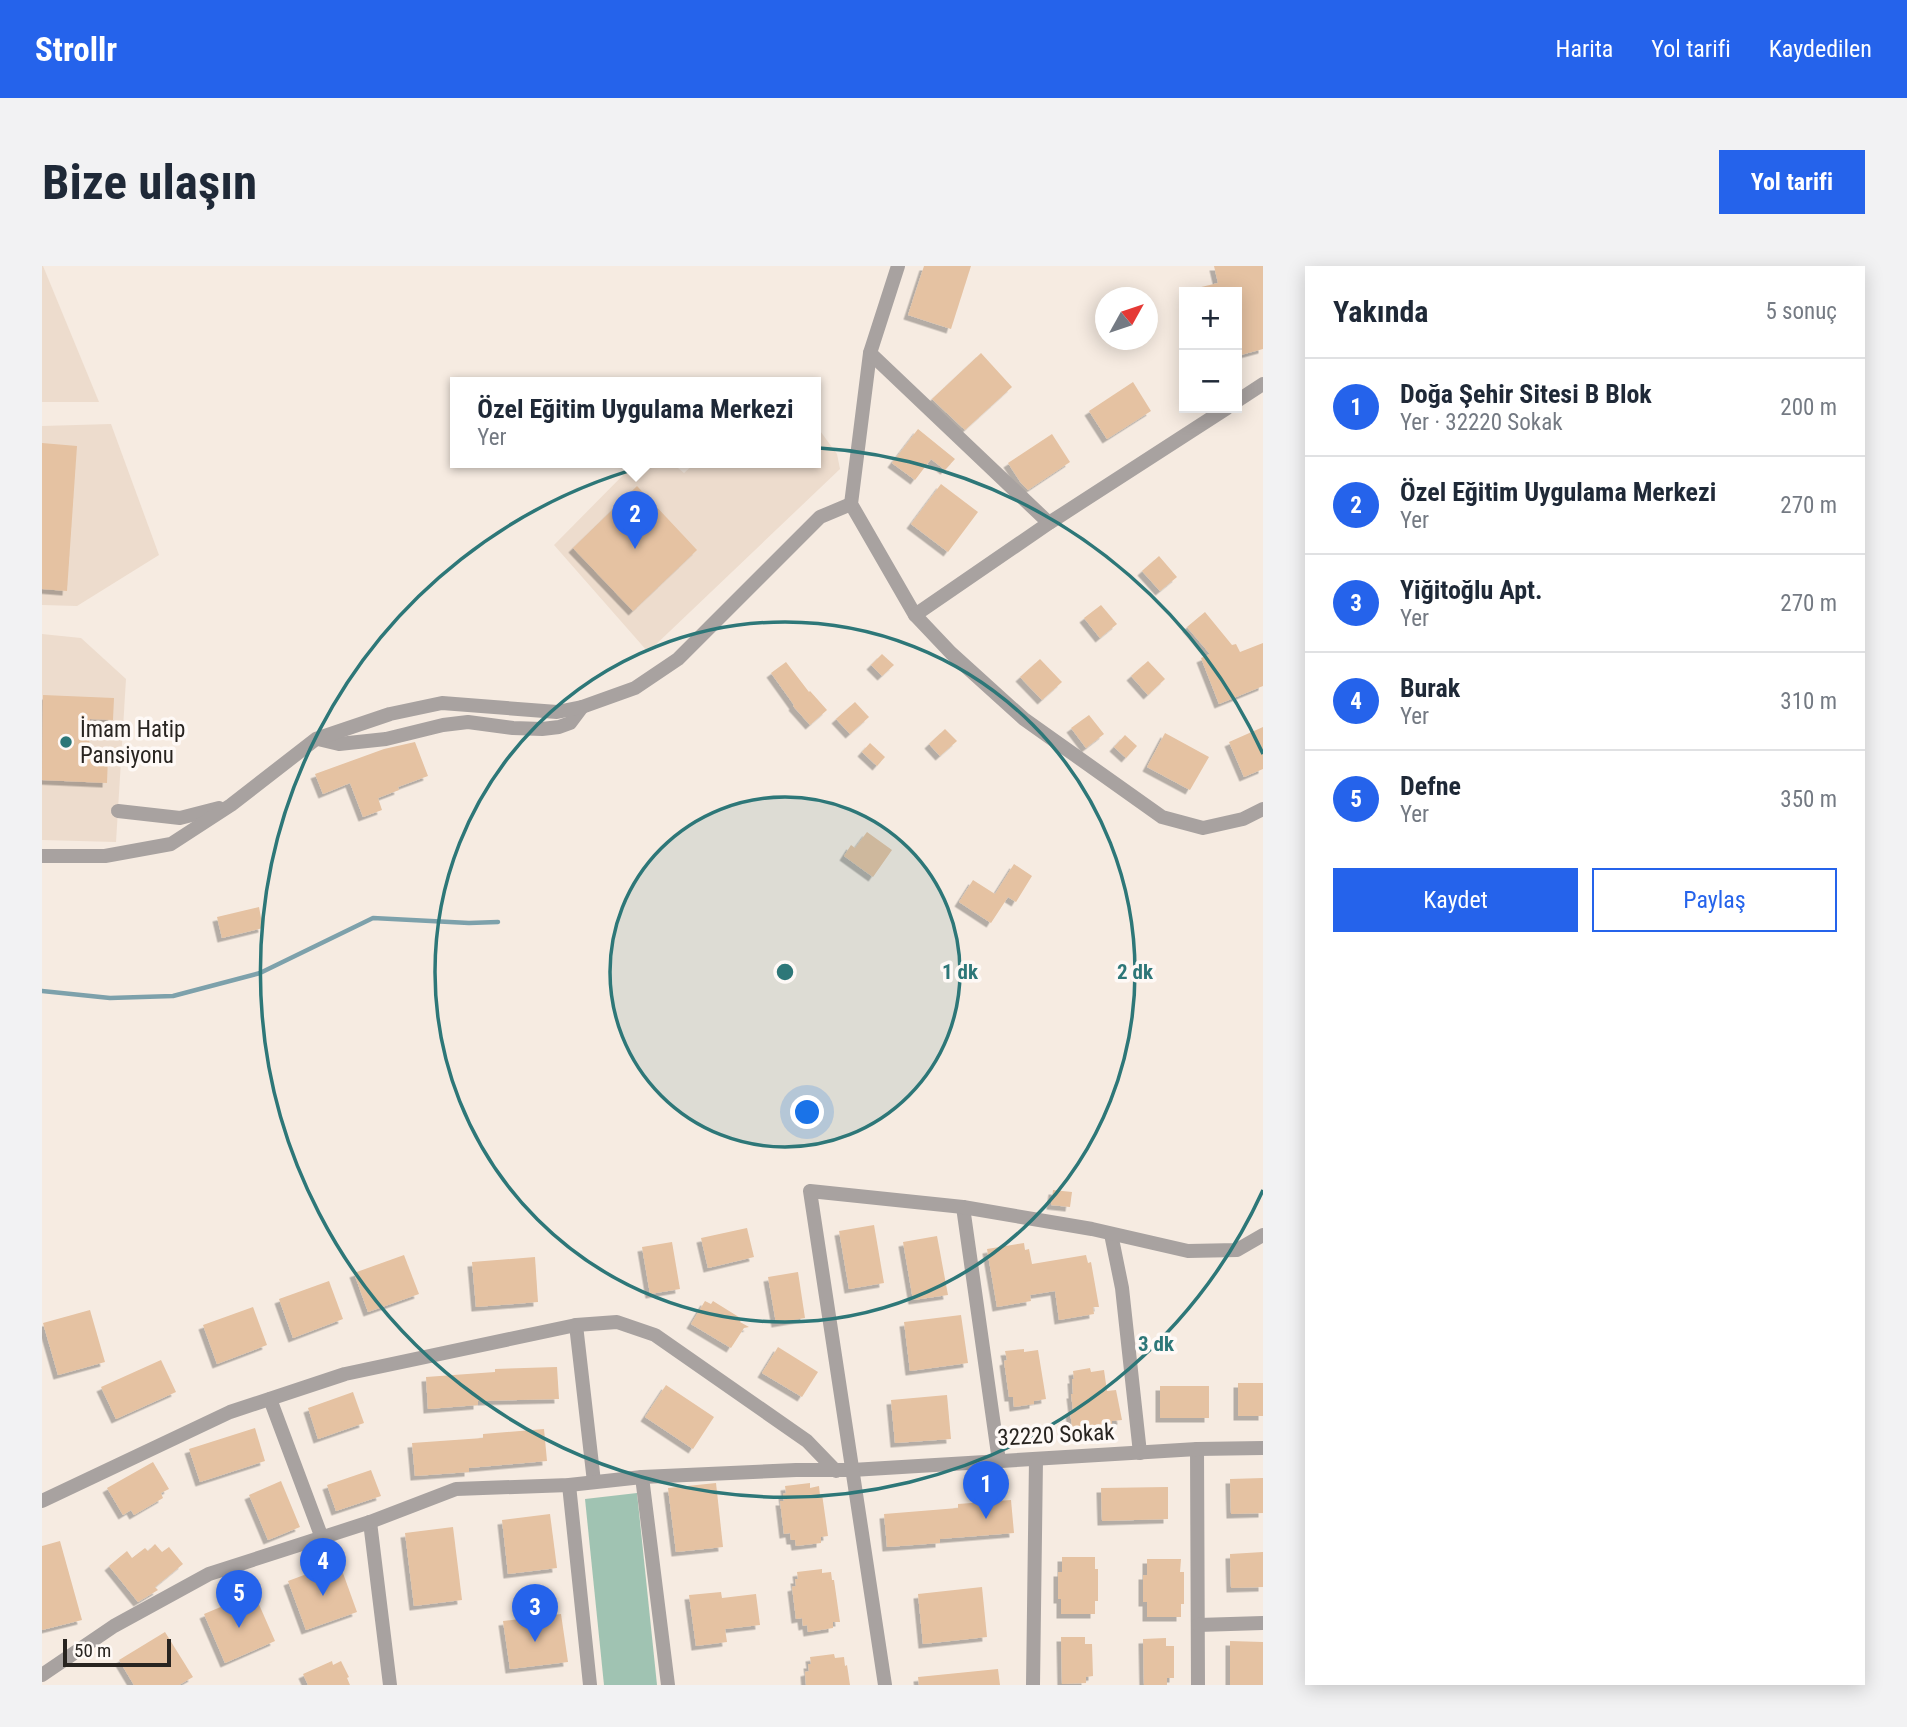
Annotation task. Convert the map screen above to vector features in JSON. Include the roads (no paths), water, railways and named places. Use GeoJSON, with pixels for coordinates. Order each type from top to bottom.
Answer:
{"type":"FeatureCollection","features":[{"type":"Feature","properties":{"kind":"street"},"geometry":{"type":"LineString","coordinates":[[898,266],[870,353],[851,503],[915,615],[951,653],[1024,719],[1162,817],[1203,828],[1243,819],[1263,809]]}},
{"type":"Feature","properties":{"kind":"street"},"geometry":{"type":"LineString","coordinates":[[870,353],[1049,523]]}},
{"type":"Feature","properties":{"kind":"street"},"geometry":{"type":"LineString","coordinates":[[1242,398],[1263,384]]}},
{"type":"Feature","properties":{"kind":"street"},"geometry":{"type":"LineString","coordinates":[[915,615],[1049,523],[1219,413]]}},
{"type":"Feature","properties":{"kind":"street"},"geometry":{"type":"LineString","coordinates":[[42,856],[105,856],[171,844],[231,805],[317,739],[390,714],[442,703],[557,712],[582,707],[635,688],[678,659],[821,517],[851,503]]}},
{"type":"Feature","properties":{"kind":"street"},"geometry":{"type":"LineString","coordinates":[[317,739],[339,744],[468,722],[542,729],[559,727],[570,723],[582,707]]}},
{"type":"Feature","properties":{"kind":"street"},"geometry":{"type":"LineString","coordinates":[[118,811],[180,818],[231,805]]}},
{"type":"Feature","properties":{"kind":"street"},"geometry":{"type":"LineString","coordinates":[[885,1685],[810,1191],[962,1208],[1092,1229],[1188,1251],[1237,1250],[1263,1235]]}},
{"type":"Feature","properties":{"kind":"street"},"geometry":{"type":"LineString","coordinates":[[962,1208],[999,1461]]}},
{"type":"Feature","properties":{"kind":"street"},"geometry":{"type":"LineString","coordinates":[[1111,1234],[1122,1288],[1140,1453]]}},
{"type":"Feature","properties":{"kind":"street"},"geometry":{"type":"LineString","coordinates":[[42,1500],[230,1412],[345,1374],[576,1325],[617,1322],[655,1335],[807,1441],[836,1471]]}},
{"type":"Feature","properties":{"kind":"street"},"geometry":{"type":"LineString","coordinates":[[576,1325],[594,1482]]}},
{"type":"Feature","properties":{"kind":"street"},"geometry":{"type":"LineString","coordinates":[[270,1399],[322,1538]]}},
{"type":"Feature","properties":{"kind":"street","name":"32220 Sokak"},"geometry":{"type":"LineString","coordinates":[[42,1675],[114,1626],[209,1574],[370,1522],[456,1489],[569,1485],[642,1477],[836,1471],[1197,1449],[1263,1448]]}},
{"type":"Feature","properties":{"kind":"street"},"geometry":{"type":"LineString","coordinates":[[1197,1449],[1198,1685]]}},
{"type":"Feature","properties":{"kind":"street"},"geometry":{"type":"LineString","coordinates":[[1033,1685],[1036,1458]]}},
{"type":"Feature","properties":{"kind":"street"},"geometry":{"type":"LineString","coordinates":[[642,1477],[668,1685]]}},
{"type":"Feature","properties":{"kind":"street"},"geometry":{"type":"LineString","coordinates":[[569,1485],[590,1685]]}},
{"type":"Feature","properties":{"kind":"street"},"geometry":{"type":"LineString","coordinates":[[370,1522],[390,1685]]}},
{"type":"Feature","properties":{"kind":"street"},"geometry":{"type":"LineString","coordinates":[[1198,1625],[1263,1623]]}},
{"type":"Feature","properties":{"kind":"waterway"},"geometry":{"type":"LineString","coordinates":[[42,991],[110,998],[173,996],[260,973],[373,918],[498,922]]}},
{"type":"Feature","properties":{"kind":"place","name":"Özel Eğitim Uygulama Merkezi"},"geometry":{"type":"Point","coordinates":[635,549]}},
{"type":"Feature","properties":{"kind":"place","name":"İmam Hatip Pansiyonu"},"geometry":{"type":"Point","coordinates":[66,742]}},
{"type":"Feature","properties":{"kind":"place","name":"Doğa Şehir Sitesi B Blok"},"geometry":{"type":"Point","coordinates":[986,1519]}},
{"type":"Feature","properties":{"kind":"place","name":"Burak"},"geometry":{"type":"Point","coordinates":[323,1596]}},
{"type":"Feature","properties":{"kind":"place","name":"Defne"},"geometry":{"type":"Point","coordinates":[239,1628]}},
{"type":"Feature","properties":{"kind":"place","name":"Yiğitoğlu Apt."},"geometry":{"type":"Point","coordinates":[535,1642]}}]}
